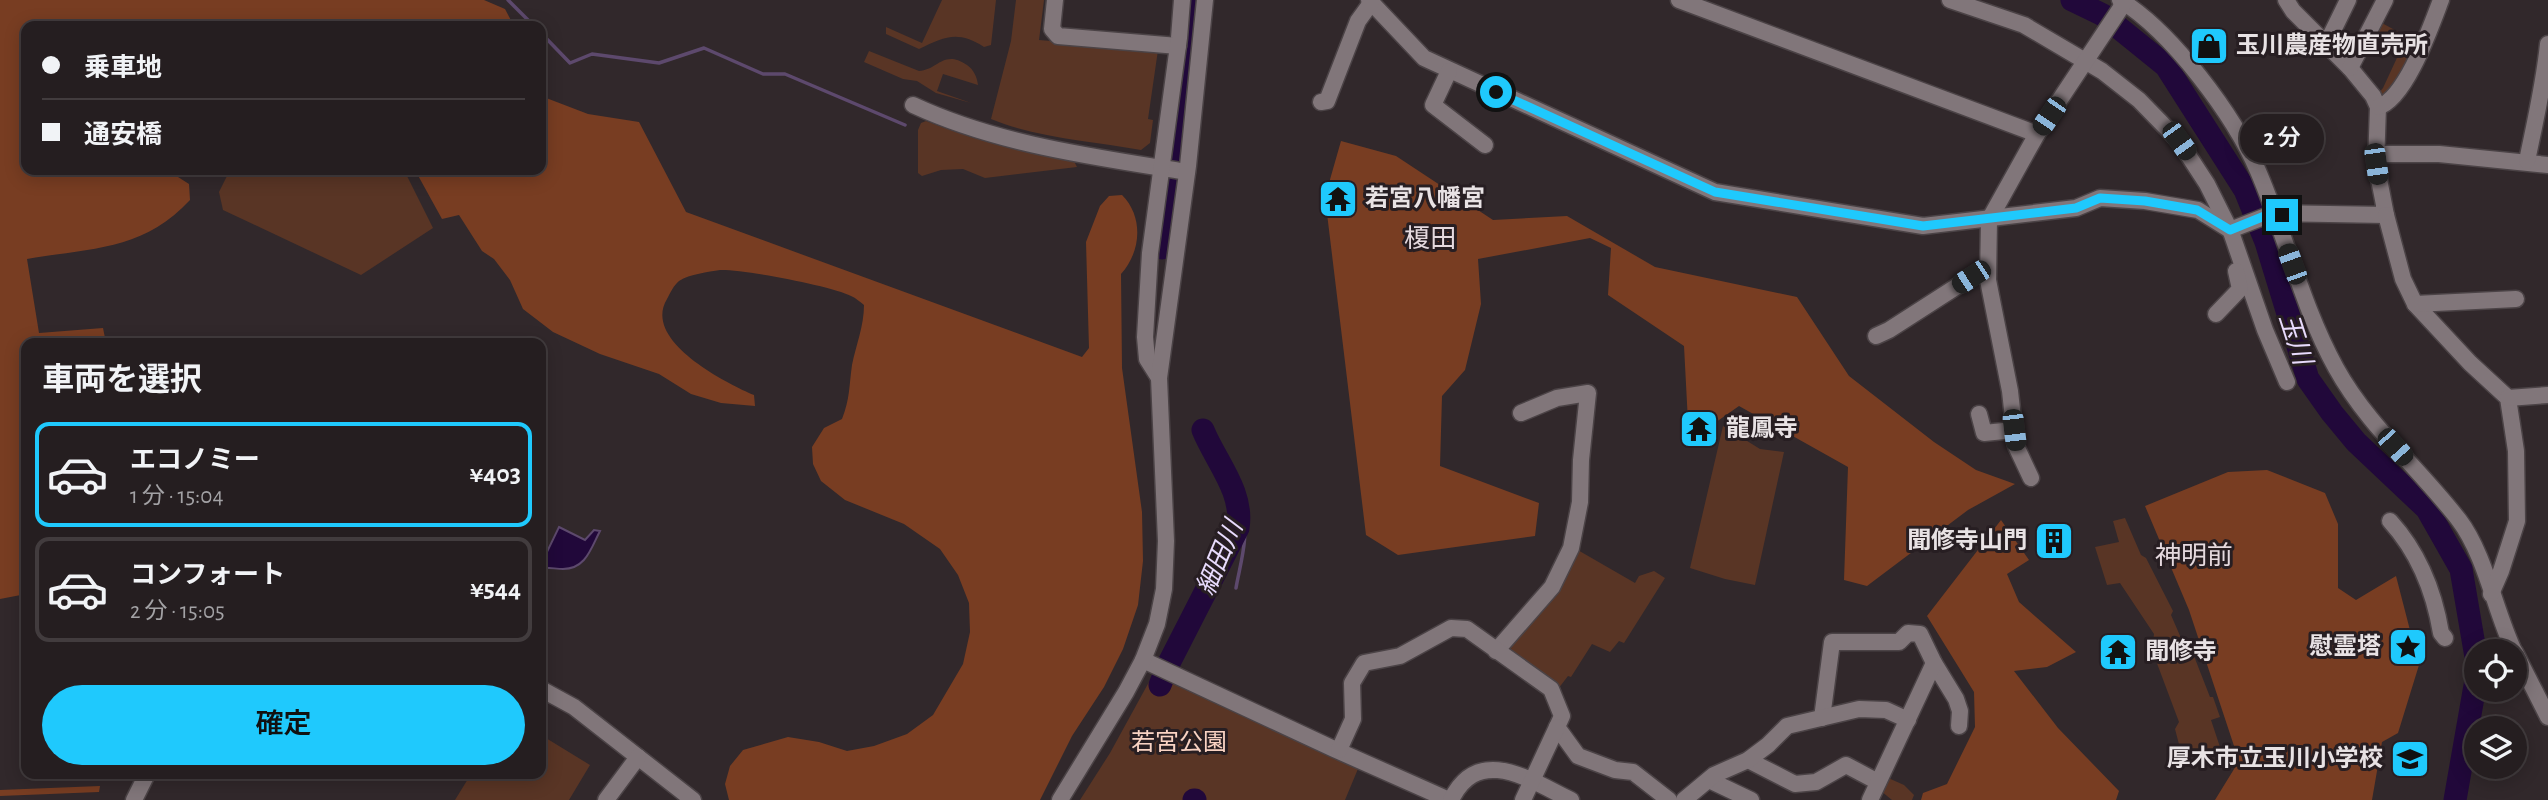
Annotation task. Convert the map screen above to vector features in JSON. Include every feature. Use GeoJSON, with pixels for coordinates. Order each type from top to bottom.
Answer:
{"type":"FeatureCollection","features":[{"type":"Feature","properties":{"kind":"street"},"geometry":{"type":"LineString","coordinates":[[1055,0],[1052,29],[1058,36],[1188,40]]}},
{"type":"Feature","properties":{"kind":"street"},"geometry":{"type":"LineString","coordinates":[[1060,800],[1143,660],[1164,589],[1167,541],[1159,378],[1174,170],[1188,40],[1182,0]]}},
{"type":"Feature","properties":{"kind":"street"},"geometry":{"type":"LineString","coordinates":[[1159,378],[1147,359],[1145,337],[1150,253],[1174,170],[1188,40],[1205,0]]}},
{"type":"Feature","properties":{"kind":"street"},"geometry":{"type":"LineString","coordinates":[[1679,0],[2037,134]]}},
{"type":"Feature","properties":{"kind":"street"},"geometry":{"type":"LineString","coordinates":[[1951,0],[2024,25],[2087,59],[2132,94],[2179,141],[2232,229],[2287,382]]}},
{"type":"Feature","properties":{"kind":"street"},"geometry":{"type":"LineString","coordinates":[[2286,0],[2293,11],[2350,68],[2373,96],[2378,107],[2376,154],[2379,186],[2403,279],[2415,304],[2470,363],[2508,398],[2516,451],[2517,521],[2491,594]]}},
{"type":"Feature","properties":{"kind":"street"},"geometry":{"type":"LineString","coordinates":[[2326,45],[2348,0]]}},
{"type":"Feature","properties":{"kind":"street"},"geometry":{"type":"LineString","coordinates":[[2350,68],[2385,0]]}},
{"type":"Feature","properties":{"kind":"street"},"geometry":{"type":"LineString","coordinates":[[2378,107],[2397,93],[2428,34],[2441,0]]}},
{"type":"Feature","properties":{"kind":"street"},"geometry":{"type":"LineString","coordinates":[[1321,102],[1327,101],[1358,21],[1370,1],[1424,58],[1715,192],[1915,226],[1989,220],[2076,208],[2100,198],[2187,207],[2232,229]]}},
{"type":"Feature","properties":{"kind":"street"},"geometry":{"type":"LineString","coordinates":[[2031,478],[2016,446],[2001,339],[1987,280],[1989,220],[2037,134],[2123,3],[2174,46],[2221,107],[2258,169],[2270,214],[2337,370],[2377,427],[2460,521],[2472,542],[2510,639]]}},
{"type":"Feature","properties":{"kind":"street"},"geometry":{"type":"LineString","coordinates":[[2527,161],[2537,103],[2543,87],[2548,44]]}},
{"type":"Feature","properties":{"kind":"street"},"geometry":{"type":"LineString","coordinates":[[1449,71],[1433,105],[1485,145]]}},
{"type":"Feature","properties":{"kind":"street"},"geometry":{"type":"LineString","coordinates":[[914,105],[978,131],[1089,156],[1174,170]]}},
{"type":"Feature","properties":{"kind":"street"},"geometry":{"type":"LineString","coordinates":[[2376,154],[2439,154],[2548,165]]}},
{"type":"Feature","properties":{"kind":"street"},"geometry":{"type":"LineString","coordinates":[[2216,314],[2238,292],[2241,285],[2225,236],[2232,229],[2270,214],[2386,215]]}},
{"type":"Feature","properties":{"kind":"street"},"geometry":{"type":"LineString","coordinates":[[1877,336],[1987,267]]}},
{"type":"Feature","properties":{"kind":"street"},"geometry":{"type":"LineString","coordinates":[[2415,304],[2516,299]]}},
{"type":"Feature","properties":{"kind":"street"},"geometry":{"type":"LineString","coordinates":[[1496,651],[1552,587],[1571,548],[1580,502],[1584,410],[1588,393],[1557,398],[1521,413]]}},
{"type":"Feature","properties":{"kind":"street"},"geometry":{"type":"LineString","coordinates":[[2508,398],[2548,395]]}},
{"type":"Feature","properties":{"kind":"street"},"geometry":{"type":"LineString","coordinates":[[1979,414],[1985,437],[2014,430]]}},
{"type":"Feature","properties":{"kind":"street"},"geometry":{"type":"LineString","coordinates":[[2390,521],[2414,552],[2432,592],[2441,634],[2445,638]]}},
{"type":"Feature","properties":{"kind":"street"},"geometry":{"type":"LineString","coordinates":[[1339,750],[1353,719],[1352,683],[1364,663],[1400,656],[1451,628],[1467,629],[1551,689],[1562,716],[1523,800]]}},
{"type":"Feature","properties":{"kind":"street"},"geometry":{"type":"LineString","coordinates":[[1822,718],[1832,642],[1899,642],[1908,633],[1920,634],[1956,699],[1960,711],[1959,726]]}},
{"type":"Feature","properties":{"kind":"street"},"geometry":{"type":"LineString","coordinates":[[1143,660],[1450,800],[1463,781],[1484,770],[1510,772],[1571,800]]}},
{"type":"Feature","properties":{"kind":"street"},"geometry":{"type":"LineString","coordinates":[[1870,800],[1934,663]]}},
{"type":"Feature","properties":{"kind":"street"},"geometry":{"type":"LineString","coordinates":[[2527,675],[2548,717]]}},
{"type":"Feature","properties":{"kind":"street"},"geometry":{"type":"LineString","coordinates":[[546,692],[575,707],[693,800]]}},
{"type":"Feature","properties":{"kind":"street"},"geometry":{"type":"LineString","coordinates":[[1684,800],[1714,775],[1748,760],[1787,726],[1859,709],[1886,710],[1908,720]]}},
{"type":"Feature","properties":{"kind":"street"},"geometry":{"type":"LineString","coordinates":[[1558,727],[1578,756],[1615,770],[1633,772],[1668,800]]}},
{"type":"Feature","properties":{"kind":"street"},"geometry":{"type":"LineString","coordinates":[[606,800],[638,757]]}},
{"type":"Feature","properties":{"kind":"street"},"geometry":{"type":"LineString","coordinates":[[1748,760],[1795,784],[1816,782],[1846,765],[1878,782]]}},
{"type":"Feature","properties":{"kind":"street"},"geometry":{"type":"LineString","coordinates":[[134,800],[144,779]]}},
{"type":"Feature","properties":{"kind":"street"},"geometry":{"type":"LineString","coordinates":[[1709,780],[1751,800]]}},
{"type":"Feature","properties":{"kind":"green space"},"geometry":{"type":"Polygon","coordinates":[[[942,0],[996,0],[991,45],[984,47],[966,38],[951,37],[919,49],[886,34],[886,27],[922,43],[942,0]]]}},
{"type":"Feature","properties":{"kind":"green space"},"geometry":{"type":"Polygon","coordinates":[[[1016,0],[1044,0],[1039,40],[1158,50],[1148,119],[1153,120],[1150,143],[1141,150],[1046,135],[991,119],[1011,41],[1016,0]]]}},
{"type":"Feature","properties":{"kind":"green space"},"geometry":{"type":"Polygon","coordinates":[[[2380,22],[2404,35],[2406,31],[2420,43],[2383,101],[2378,94],[2402,47],[2374,33],[2380,22]]]}},
{"type":"Feature","properties":{"kind":"green space"},"geometry":{"type":"Polygon","coordinates":[[[869,51],[919,71],[952,59],[967,65],[976,76],[978,85],[943,74],[937,91],[971,103],[936,93],[917,81],[903,79],[864,62],[869,51]]]}},
{"type":"Feature","properties":{"kind":"green space"},"geometry":{"type":"Polygon","coordinates":[[[926,121],[999,145],[1074,161],[1077,167],[985,178],[963,169],[941,170],[922,176],[918,173],[918,130],[921,123],[926,121]]]}},
{"type":"Feature","properties":{"kind":"green space"},"geometry":{"type":"Polygon","coordinates":[[[228,175],[406,175],[433,228],[361,275],[223,210],[219,192],[228,175]]]}},
{"type":"Feature","properties":{"kind":"green space"},"geometry":{"type":"Polygon","coordinates":[[[1723,426],[1760,449],[1784,452],[1755,585],[1690,568],[1723,426]]]}},
{"type":"Feature","properties":{"kind":"green space"},"geometry":{"type":"Polygon","coordinates":[[[2125,518],[2141,555],[2146,558],[2173,611],[2171,615],[2184,645],[2192,651],[2210,697],[2213,697],[2220,717],[2211,720],[2222,753],[2219,756],[2181,752],[2175,729],[2179,722],[2152,650],[2154,634],[2120,583],[2107,585],[2095,547],[2119,542],[2113,521],[2125,518]]]}},
{"type":"Feature","properties":{"kind":"green space"},"geometry":{"type":"Polygon","coordinates":[[[1576,549],[1635,583],[1639,576],[1654,571],[1665,578],[1624,643],[1619,641],[1610,652],[1592,644],[1571,677],[1568,676],[1558,689],[1503,647],[1576,549]]]}},
{"type":"Feature","properties":{"kind":"green space","name":"若宮公園"},"geometry":{"type":"Polygon","coordinates":[[[1155,671],[1360,764],[1345,800],[1080,800],[1110,753],[1155,671]]]}},
{"type":"Feature","properties":{"kind":"green space"},"geometry":{"type":"Polygon","coordinates":[[[546,738],[590,765],[569,800],[455,800],[468,779],[546,779],[546,738]]]}},
{"type":"Feature","properties":{"kind":"green space"},"geometry":{"type":"Polygon","coordinates":[[[1886,777],[1904,785],[1914,795],[1912,800],[1892,800],[1881,791],[1886,777]]]}},
{"type":"Feature","properties":{"kind":"shaded area"},"geometry":{"type":"Polygon","coordinates":[[[0,0],[484,0],[505,9],[511,21],[21,21],[21,175],[175,175],[189,184],[190,200],[172,217],[134,238],[94,249],[27,259],[39,333],[103,328],[105,338],[21,338],[21,595],[0,599],[0,0]]]}},
{"type":"Feature","properties":{"kind":"shaded area"},"geometry":{"type":"Polygon","coordinates":[[[546,98],[588,114],[639,122],[686,212],[1082,357],[1089,348],[1086,242],[1100,206],[1109,196],[1122,195],[1137,224],[1133,255],[1121,274],[1122,368],[1142,512],[1143,561],[1138,605],[1123,649],[1104,687],[1072,736],[1040,800],[729,800],[725,784],[730,766],[743,750],[788,737],[819,742],[847,751],[874,746],[907,734],[933,715],[963,664],[970,632],[969,603],[958,575],[940,549],[904,524],[845,500],[821,481],[813,464],[812,447],[824,428],[842,419],[847,405],[864,305],[841,292],[807,283],[731,270],[699,274],[679,281],[667,299],[662,314],[666,329],[690,358],[754,395],[755,406],[721,403],[691,394],[659,374],[600,354],[553,332],[523,309],[510,280],[494,259],[482,251],[459,215],[442,219],[418,175],[546,175],[546,98]]]}},
{"type":"Feature","properties":{"kind":"shaded area"},"geometry":{"type":"Polygon","coordinates":[[[1341,141],[1396,156],[1493,220],[1567,216],[1655,267],[1797,297],[1849,376],[1934,442],[1976,470],[2015,484],[1968,510],[1867,586],[1844,580],[1848,467],[1739,406],[1689,441],[1684,346],[1608,295],[1611,248],[1590,238],[1478,259],[1481,304],[1465,370],[1442,396],[1440,466],[1539,503],[1535,536],[1398,555],[1366,535],[1325,197],[1341,141]]]}},
{"type":"Feature","properties":{"kind":"shaded area"},"geometry":{"type":"Polygon","coordinates":[[[2267,470],[2325,493],[2338,524],[2338,588],[2356,600],[2396,576],[2419,665],[2398,733],[2382,742],[2372,800],[2215,800],[2239,761],[2189,610],[2145,506],[2228,472],[2267,470]]]}},
{"type":"Feature","properties":{"kind":"shaded area"},"geometry":{"type":"Polygon","coordinates":[[[2001,520],[2029,560],[2007,574],[2019,602],[2076,652],[2047,667],[2014,671],[2058,728],[2119,791],[2116,800],[1921,800],[1923,793],[1947,784],[1975,727],[1974,692],[1927,616],[2001,520]]]}},
{"type":"Feature","properties":{"kind":"shaded area"},"geometry":{"type":"Polygon","coordinates":[[[559,527],[585,540],[594,530],[600,531],[587,556],[571,568],[546,568],[546,554],[559,527]]]}},
{"type":"Feature","properties":{"kind":"shaded area"},"geometry":{"type":"Polygon","coordinates":[[[100,786],[99,792],[0,796],[0,790],[100,786]]]}},
{"type":"Feature","properties":{"kind":"waterway"},"geometry":{"type":"LineString","coordinates":[[508,0],[529,21]]}},
{"type":"Feature","properties":{"kind":"waterway","name":"細田川"},"geometry":{"type":"LineString","coordinates":[[1162,248],[1176,158],[1193,0]]}},
{"type":"Feature","properties":{"kind":"waterway","name":"玉川"},"geometry":{"type":"LineString","coordinates":[[2072,0],[2103,15],[2166,66],[2245,190],[2266,242],[2308,379],[2356,442],[2427,509],[2461,569],[2473,639]]}},
{"type":"Feature","properties":{"kind":"waterway"},"geometry":{"type":"LineString","coordinates":[[546,38],[570,63],[592,54],[659,63],[704,48],[763,74],[785,74],[905,125]]}},
{"type":"Feature","properties":{"kind":"waterway","name":"細田川"},"geometry":{"type":"LineString","coordinates":[[1160,685],[1238,528],[1239,515],[1233,490],[1203,430]]}},
{"type":"Feature","properties":{"kind":"waterway"},"geometry":{"type":"LineString","coordinates":[[1236,588],[1245,538],[1240,509]]}},
{"type":"Feature","properties":{"kind":"waterway","name":"玉川"},"geometry":{"type":"LineString","coordinates":[[2455,800],[2472,702]]}},
{"type":"Feature","properties":{"kind":"place","name":"玉川農産物直売所"},"geometry":{"type":"Point","coordinates":[2209,46]}},
{"type":"Feature","properties":{"kind":"place","name":"若宮八幡宮"},"geometry":{"type":"Point","coordinates":[1338,199]}},
{"type":"Feature","properties":{"kind":"place","name":"龍鳳寺"},"geometry":{"type":"Point","coordinates":[1699,429]}},
{"type":"Feature","properties":{"kind":"place","name":"聞修寺山門"},"geometry":{"type":"Point","coordinates":[2054,541]}},
{"type":"Feature","properties":{"kind":"place","name":"慰霊塔"},"geometry":{"type":"Point","coordinates":[2408,647]}},
{"type":"Feature","properties":{"kind":"place","name":"聞修寺"},"geometry":{"type":"Point","coordinates":[2118,652]}},
{"type":"Feature","properties":{"kind":"place","name":"厚木市立玉川小学校"},"geometry":{"type":"Point","coordinates":[2410,759]}},
{"type":"Feature","properties":{"kind":"district","name":"榎田"},"geometry":{"type":"Point","coordinates":[1430,239]}},
{"type":"Feature","properties":{"kind":"district","name":"神明前"},"geometry":{"type":"Point","coordinates":[2194,556]}},
{"type":"Feature","properties":{"kind":"route"},"geometry":{"type":"LineString","coordinates":[[1496,92],[1715,192],[1915,226],[1989,220],[2076,208],[2100,198],[2187,207],[2215,219],[2230,230],[2267,215],[2282,215]]}}]}
